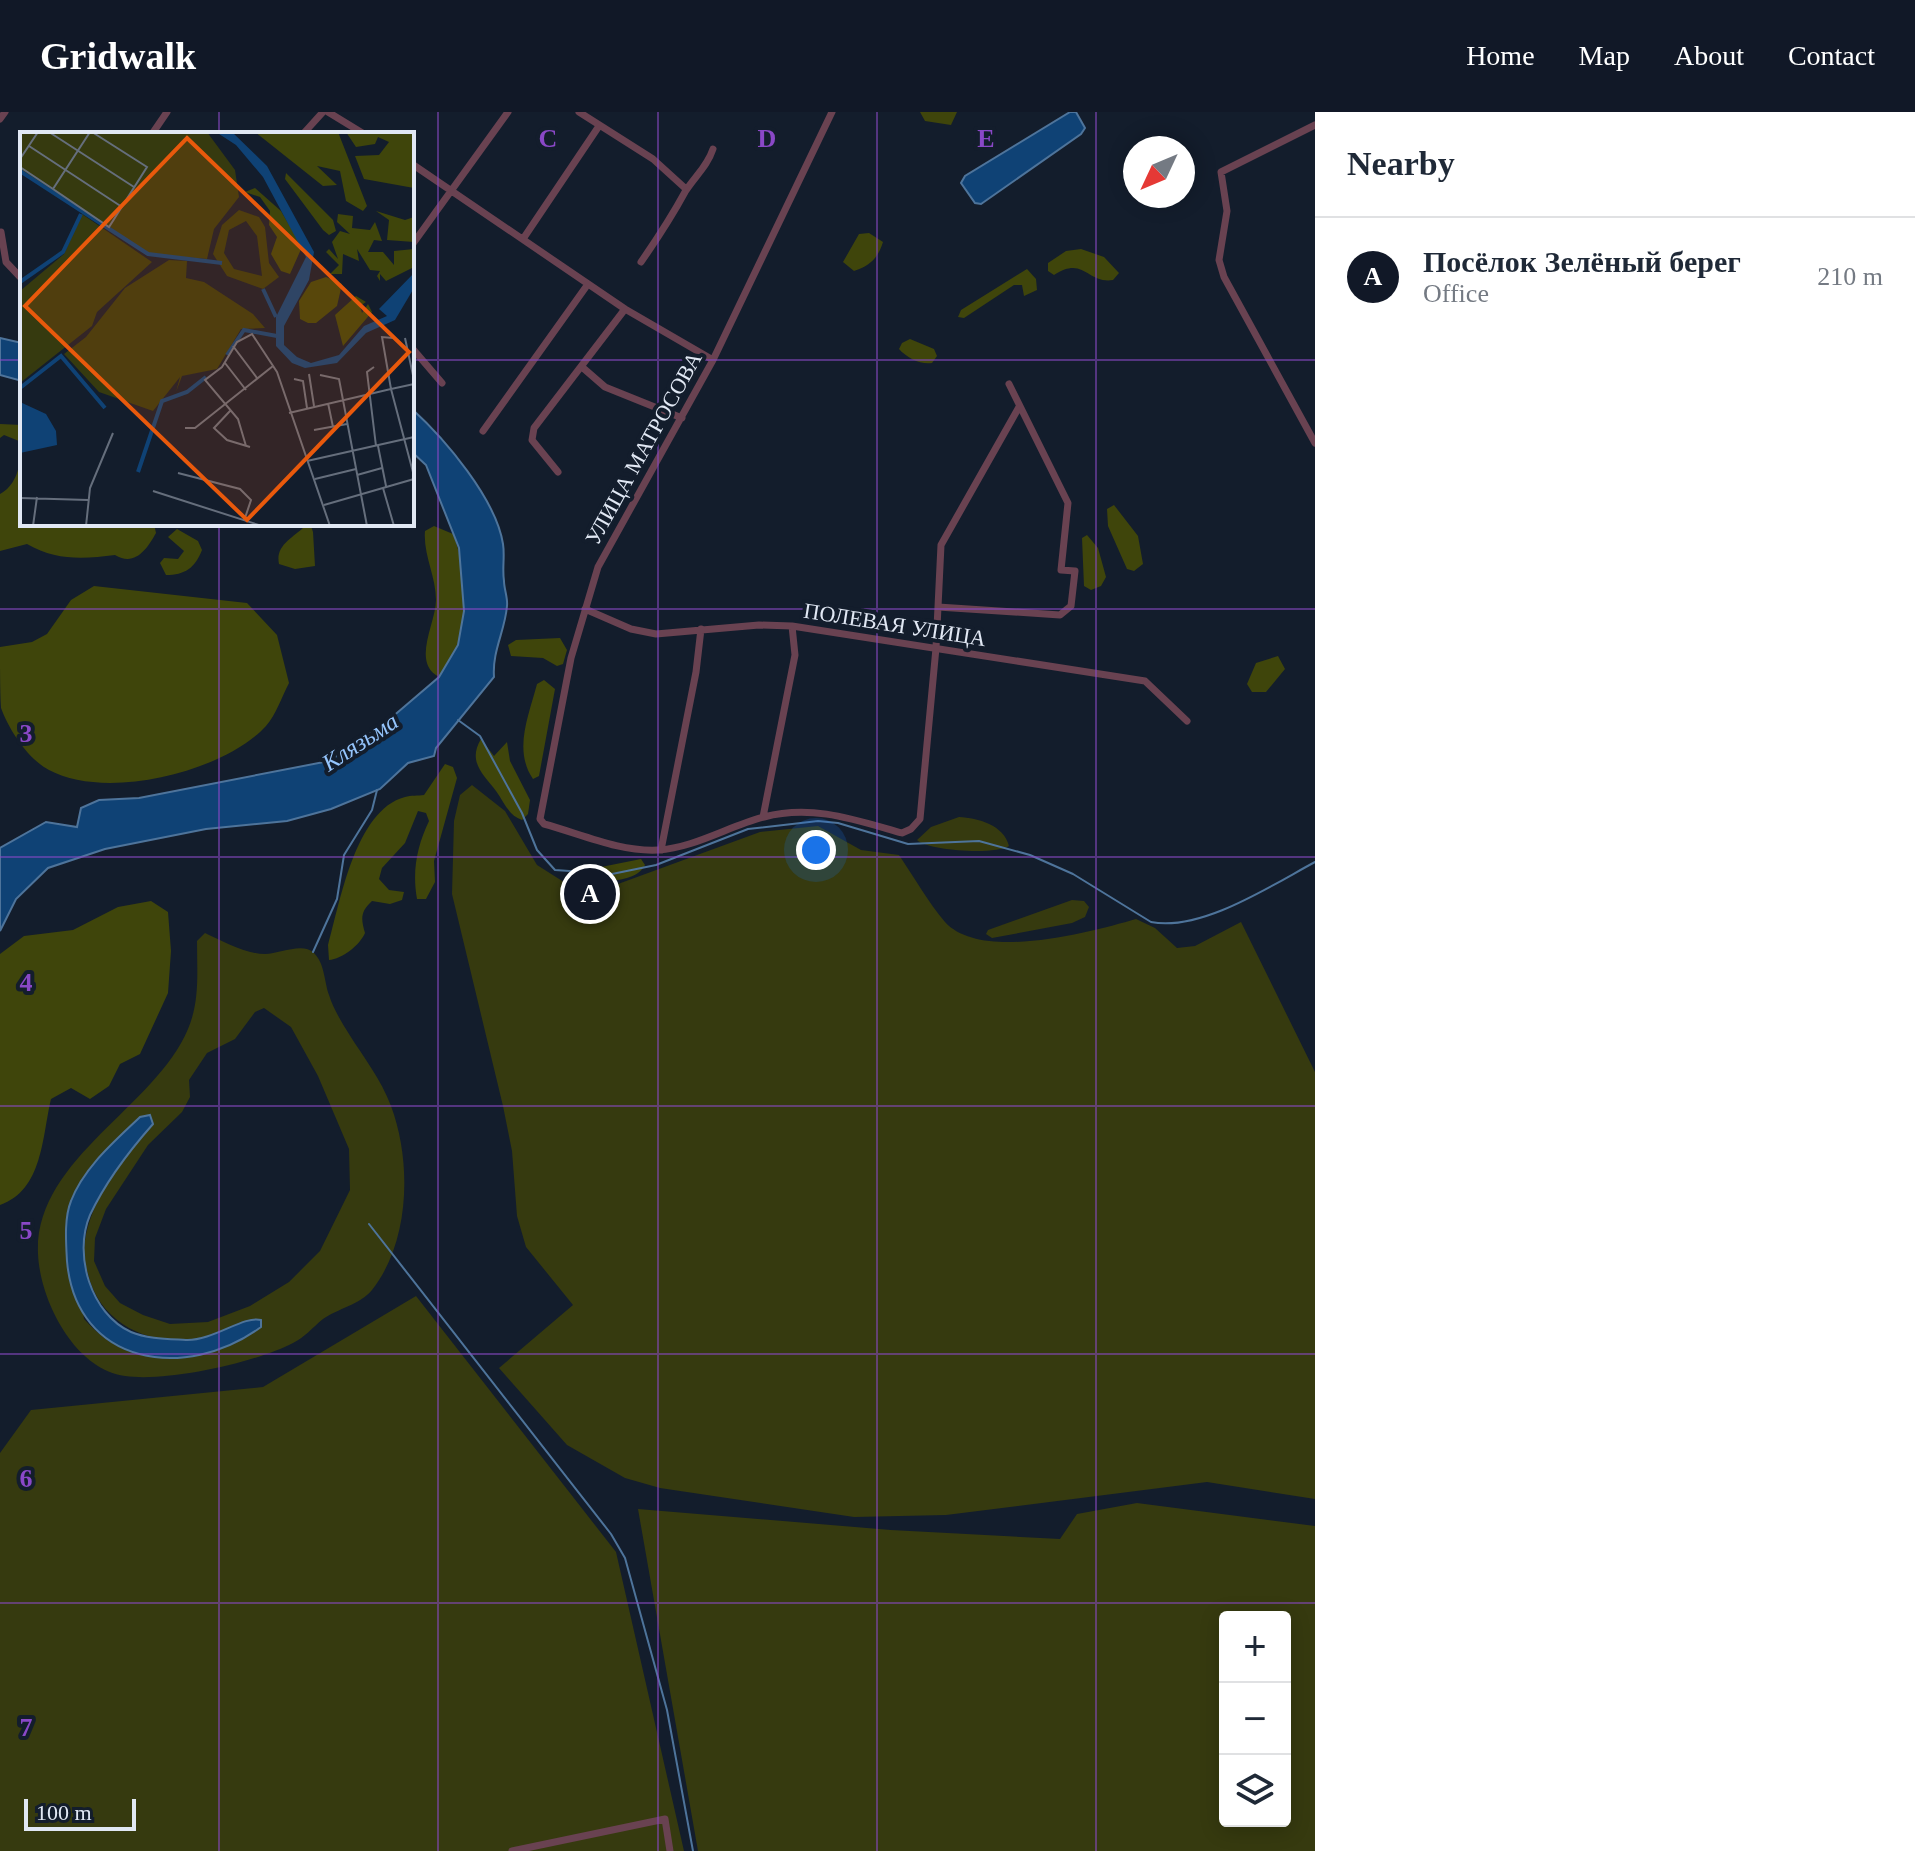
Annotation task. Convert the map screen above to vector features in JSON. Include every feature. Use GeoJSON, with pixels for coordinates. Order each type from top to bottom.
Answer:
{"type":"FeatureCollection","features":[{"type":"Feature","properties":{"kind":"street"},"geometry":{"type":"LineString","coordinates":[[0,119],[5,112]]}},
{"type":"Feature","properties":{"kind":"street"},"geometry":{"type":"LineString","coordinates":[[153,132],[167,112]]}},
{"type":"Feature","properties":{"kind":"street"},"geometry":{"type":"LineString","coordinates":[[305,132],[326,112],[361,132]]}},
{"type":"Feature","properties":{"kind":"street"},"geometry":{"type":"LineString","coordinates":[[414,242],[508,112]]}},
{"type":"Feature","properties":{"kind":"street"},"geometry":{"type":"LineString","coordinates":[[579,112],[653,159],[686,189]]}},
{"type":"Feature","properties":{"kind":"street","name":"УЛИЦА МАТРОСОВА"},"geometry":{"type":"LineString","coordinates":[[661,850],[634,850],[544,824],[540,819],[585,609],[598,567],[713,360],[832,112]]}},
{"type":"Feature","properties":{"kind":"street"},"geometry":{"type":"LineString","coordinates":[[1315,125],[1221,172],[1227,211],[1219,260],[1224,277],[1315,443]]}},
{"type":"Feature","properties":{"kind":"street"},"geometry":{"type":"LineString","coordinates":[[523,239],[599,126]]}},
{"type":"Feature","properties":{"kind":"street"},"geometry":{"type":"LineString","coordinates":[[641,262],[676,212],[686,189],[708,164],[713,149]]}},
{"type":"Feature","properties":{"kind":"street"},"geometry":{"type":"LineString","coordinates":[[414,165],[625,309],[713,360]]}},
{"type":"Feature","properties":{"kind":"street"},"geometry":{"type":"LineString","coordinates":[[1,232],[6,262],[20,277]]}},
{"type":"Feature","properties":{"kind":"street"},"geometry":{"type":"LineString","coordinates":[[483,431],[588,284]]}},
{"type":"Feature","properties":{"kind":"street"},"geometry":{"type":"LineString","coordinates":[[558,472],[532,440],[534,428],[625,309]]}},
{"type":"Feature","properties":{"kind":"street"},"geometry":{"type":"LineString","coordinates":[[414,350],[442,383]]}},
{"type":"Feature","properties":{"kind":"street"},"geometry":{"type":"LineString","coordinates":[[582,367],[605,387],[682,418]]}},
{"type":"Feature","properties":{"kind":"street"},"geometry":{"type":"LineString","coordinates":[[938,607],[1060,615],[1071,606],[1075,571],[1061,570],[1068,503],[1009,384]]}},
{"type":"Feature","properties":{"kind":"street"},"geometry":{"type":"LineString","coordinates":[[701,629],[696,672],[661,850],[763,817],[790,812],[824,812],[902,833],[911,829],[920,819],[944,536],[1019,407]]}},
{"type":"Feature","properties":{"kind":"street","name":"ПОЛЕВАЯ УЛИЦА"},"geometry":{"type":"LineString","coordinates":[[585,609],[631,629],[656,634],[792,626],[1145,681],[1187,721]]}},
{"type":"Feature","properties":{"kind":"street"},"geometry":{"type":"LineString","coordinates":[[763,817],[795,655],[792,626]]}},
{"type":"Feature","properties":{"kind":"street"},"geometry":{"type":"LineString","coordinates":[[512,1851],[536,1849],[665,1819],[670,1851]]}},
{"type":"Feature","properties":{"kind":"green space"},"geometry":{"type":"Polygon","coordinates":[[[920,112],[957,112],[951,125],[925,121],[920,112]]]}},
{"type":"Feature","properties":{"kind":"green space"},"geometry":{"type":"Polygon","coordinates":[[[869,233],[883,242],[881,248],[873,261],[854,271],[843,262],[859,234],[869,233]]]}},
{"type":"Feature","properties":{"kind":"green space"},"geometry":{"type":"Polygon","coordinates":[[[1081,249],[1104,257],[1119,273],[1113,280],[1104,280],[1079,269],[1072,268],[1054,275],[1048,271],[1048,263],[1066,251],[1081,249]]]}},
{"type":"Feature","properties":{"kind":"green space"},"geometry":{"type":"Polygon","coordinates":[[[1027,269],[1036,279],[1037,290],[1024,296],[1022,285],[1014,285],[964,318],[958,317],[961,310],[1027,269]]]}},
{"type":"Feature","properties":{"kind":"green space"},"geometry":{"type":"Polygon","coordinates":[[[910,339],[934,349],[937,356],[932,363],[914,360],[899,349],[902,343],[910,339]]]}},
{"type":"Feature","properties":{"kind":"green space"},"geometry":{"type":"Polygon","coordinates":[[[0,424],[20,425],[20,456],[19,441],[4,435],[0,438],[0,424]]]}},
{"type":"Feature","properties":{"kind":"green space"},"geometry":{"type":"Polygon","coordinates":[[[20,456],[20,526],[154,526],[156,533],[140,554],[129,559],[115,555],[59,556],[27,544],[0,551],[0,494],[11,484],[18,471],[20,456]]]}},
{"type":"Feature","properties":{"kind":"green space"},"geometry":{"type":"Polygon","coordinates":[[[1114,505],[1138,536],[1143,564],[1134,571],[1127,569],[1108,526],[1107,509],[1114,505]]]}},
{"type":"Feature","properties":{"kind":"green space"},"geometry":{"type":"Polygon","coordinates":[[[305,526],[311,526],[313,532],[315,566],[295,569],[279,564],[282,547],[305,526]]]}},
{"type":"Feature","properties":{"kind":"green space"},"geometry":{"type":"Polygon","coordinates":[[[434,526],[453,534],[461,560],[465,604],[458,645],[439,677],[431,671],[426,653],[436,600],[425,531],[434,526]]]}},
{"type":"Feature","properties":{"kind":"green space"},"geometry":{"type":"Polygon","coordinates":[[[177,529],[198,541],[202,550],[188,569],[179,574],[166,575],[160,563],[164,558],[178,559],[184,551],[168,537],[177,529]]]}},
{"type":"Feature","properties":{"kind":"green space"},"geometry":{"type":"Polygon","coordinates":[[[1087,535],[1098,548],[1106,577],[1101,586],[1091,590],[1084,586],[1082,538],[1087,535]]]}},
{"type":"Feature","properties":{"kind":"green space"},"geometry":{"type":"Polygon","coordinates":[[[94,586],[247,603],[277,635],[289,683],[270,722],[247,742],[222,757],[163,777],[101,783],[73,779],[41,765],[20,743],[1,708],[0,647],[32,642],[47,634],[71,600],[94,586]]]}},
{"type":"Feature","properties":{"kind":"green space"},"geometry":{"type":"Polygon","coordinates":[[[560,638],[567,650],[563,664],[557,666],[543,658],[511,656],[508,645],[516,640],[560,638]]]}},
{"type":"Feature","properties":{"kind":"green space"},"geometry":{"type":"Polygon","coordinates":[[[1278,656],[1285,669],[1266,692],[1252,692],[1247,684],[1256,663],[1278,656]]]}},
{"type":"Feature","properties":{"kind":"green space"},"geometry":{"type":"Polygon","coordinates":[[[544,680],[555,689],[539,776],[533,779],[524,756],[524,732],[537,684],[544,680]]]}},
{"type":"Feature","properties":{"kind":"green space"},"geometry":{"type":"Polygon","coordinates":[[[481,739],[494,756],[507,742],[510,761],[530,800],[528,814],[522,820],[510,812],[482,774],[476,761],[481,739]]]}},
{"type":"Feature","properties":{"kind":"green space"},"geometry":{"type":"Polygon","coordinates":[[[445,764],[453,767],[457,778],[434,861],[435,882],[426,899],[417,899],[415,869],[429,821],[426,813],[418,811],[405,843],[382,868],[379,879],[389,890],[404,892],[402,900],[390,904],[372,901],[362,916],[363,938],[345,954],[329,960],[328,945],[344,883],[362,838],[388,805],[405,797],[424,795],[445,764]]]}},
{"type":"Feature","properties":{"kind":"green space"},"geometry":{"type":"Polygon","coordinates":[[[472,785],[505,811],[537,865],[567,884],[618,884],[760,832],[818,826],[861,850],[899,855],[945,922],[962,934],[984,940],[1037,940],[1092,931],[1136,919],[1155,928],[1177,948],[1195,946],[1241,922],[1315,1072],[1315,1499],[1207,1482],[946,1515],[854,1517],[660,1488],[625,1478],[567,1445],[499,1368],[573,1305],[526,1247],[517,1216],[512,1151],[503,1106],[452,894],[454,821],[460,795],[472,785]]]}},
{"type":"Feature","properties":{"kind":"green space"},"geometry":{"type":"Polygon","coordinates":[[[959,817],[982,821],[996,828],[1009,846],[991,850],[962,850],[934,847],[917,840],[931,827],[959,817]]]}},
{"type":"Feature","properties":{"kind":"green space"},"geometry":{"type":"Polygon","coordinates":[[[641,859],[645,865],[642,870],[621,879],[603,882],[591,869],[641,859]]]}},
{"type":"Feature","properties":{"kind":"green space"},"geometry":{"type":"Polygon","coordinates":[[[1072,900],[1084,901],[1089,907],[1085,917],[1072,923],[992,938],[986,934],[988,930],[1072,900]]]}},
{"type":"Feature","properties":{"kind":"green space"},"geometry":{"type":"Polygon","coordinates":[[[151,901],[168,912],[171,951],[168,993],[140,1054],[120,1064],[109,1086],[90,1099],[71,1088],[51,1099],[33,1175],[14,1198],[0,1205],[0,954],[24,936],[73,930],[118,907],[151,901]]]}},
{"type":"Feature","properties":{"kind":"green space"},"geometry":{"type":"Polygon","coordinates":[[[205,933],[250,952],[265,954],[303,949],[318,957],[335,1010],[391,1106],[402,1152],[404,1201],[394,1249],[385,1271],[372,1290],[362,1299],[323,1319],[297,1341],[256,1357],[210,1369],[164,1376],[125,1376],[107,1371],[90,1360],[63,1330],[40,1272],[38,1254],[42,1220],[55,1190],[75,1162],[150,1084],[172,1057],[188,1029],[196,997],[197,941],[205,933]],[[264,1008],[255,1012],[235,1039],[207,1053],[189,1080],[190,1097],[182,1112],[148,1145],[106,1209],[95,1238],[94,1261],[105,1286],[120,1303],[143,1315],[170,1324],[208,1322],[250,1306],[289,1282],[320,1251],[350,1190],[349,1149],[318,1076],[291,1027],[264,1008]],[[140,1117],[90,1168],[70,1202],[84,1319],[103,1337],[123,1349],[163,1357],[205,1351],[250,1335],[242,1322],[221,1333],[197,1339],[151,1337],[111,1315],[97,1297],[84,1260],[86,1233],[108,1183],[153,1124],[140,1117]]]}},
{"type":"Feature","properties":{"kind":"green space"},"geometry":{"type":"Polygon","coordinates":[[[416,1296],[616,1552],[684,1851],[0,1851],[0,1453],[31,1410],[263,1387],[416,1296]]]}},
{"type":"Feature","properties":{"kind":"green space"},"geometry":{"type":"Polygon","coordinates":[[[1137,1503],[1315,1526],[1315,1851],[698,1851],[638,1509],[891,1530],[1060,1539],[1077,1514],[1137,1503]]]}},
{"type":"Feature","properties":{"kind":"water"},"geometry":{"type":"Polygon","coordinates":[[[1070,112],[1076,112],[1085,128],[1081,134],[981,204],[975,203],[961,183],[965,176],[1070,112]]]}},
{"type":"Feature","properties":{"kind":"water"},"geometry":{"type":"Polygon","coordinates":[[[0,338],[20,343],[20,380],[0,375],[0,338]]]}},
{"type":"Feature","properties":{"kind":"water","name":"Клязьма"},"geometry":{"type":"Polygon","coordinates":[[[414,411],[453,453],[490,508],[503,544],[507,603],[494,677],[436,748],[434,756],[408,763],[380,789],[331,809],[287,821],[206,829],[105,849],[48,868],[16,899],[0,931],[0,848],[46,822],[77,827],[81,808],[99,800],[139,798],[329,761],[384,724],[439,677],[458,645],[464,611],[459,548],[426,465],[414,454],[414,411]]]}},
{"type":"Feature","properties":{"kind":"water"},"geometry":{"type":"Polygon","coordinates":[[[150,1115],[153,1124],[118,1167],[90,1215],[85,1231],[85,1265],[89,1282],[105,1312],[137,1334],[165,1339],[196,1339],[246,1321],[261,1320],[261,1327],[232,1344],[200,1355],[169,1358],[139,1354],[113,1343],[91,1323],[75,1296],[67,1261],[67,1215],[77,1189],[111,1145],[140,1117],[150,1115]]]}},
{"type":"Feature","properties":{"kind":"waterway"},"geometry":{"type":"LineString","coordinates":[[458,720],[480,736],[522,813],[537,850],[555,870],[612,874],[656,865],[748,829],[818,821],[838,823],[908,844],[979,841],[1030,855],[1073,874],[1151,922],[1171,923],[1192,920],[1236,904],[1315,862]]}},
{"type":"Feature","properties":{"kind":"waterway"},"geometry":{"type":"LineString","coordinates":[[313,952],[337,899],[344,855],[372,810],[377,790]]}},
{"type":"Feature","properties":{"kind":"waterway"},"geometry":{"type":"LineString","coordinates":[[369,1224],[611,1534],[625,1558],[667,1710],[693,1851]]}},
{"type":"Feature","properties":{"kind":"place","name":"Посёлок Зелёный берег"},"geometry":{"type":"Point","coordinates":[590,894]}}]}
